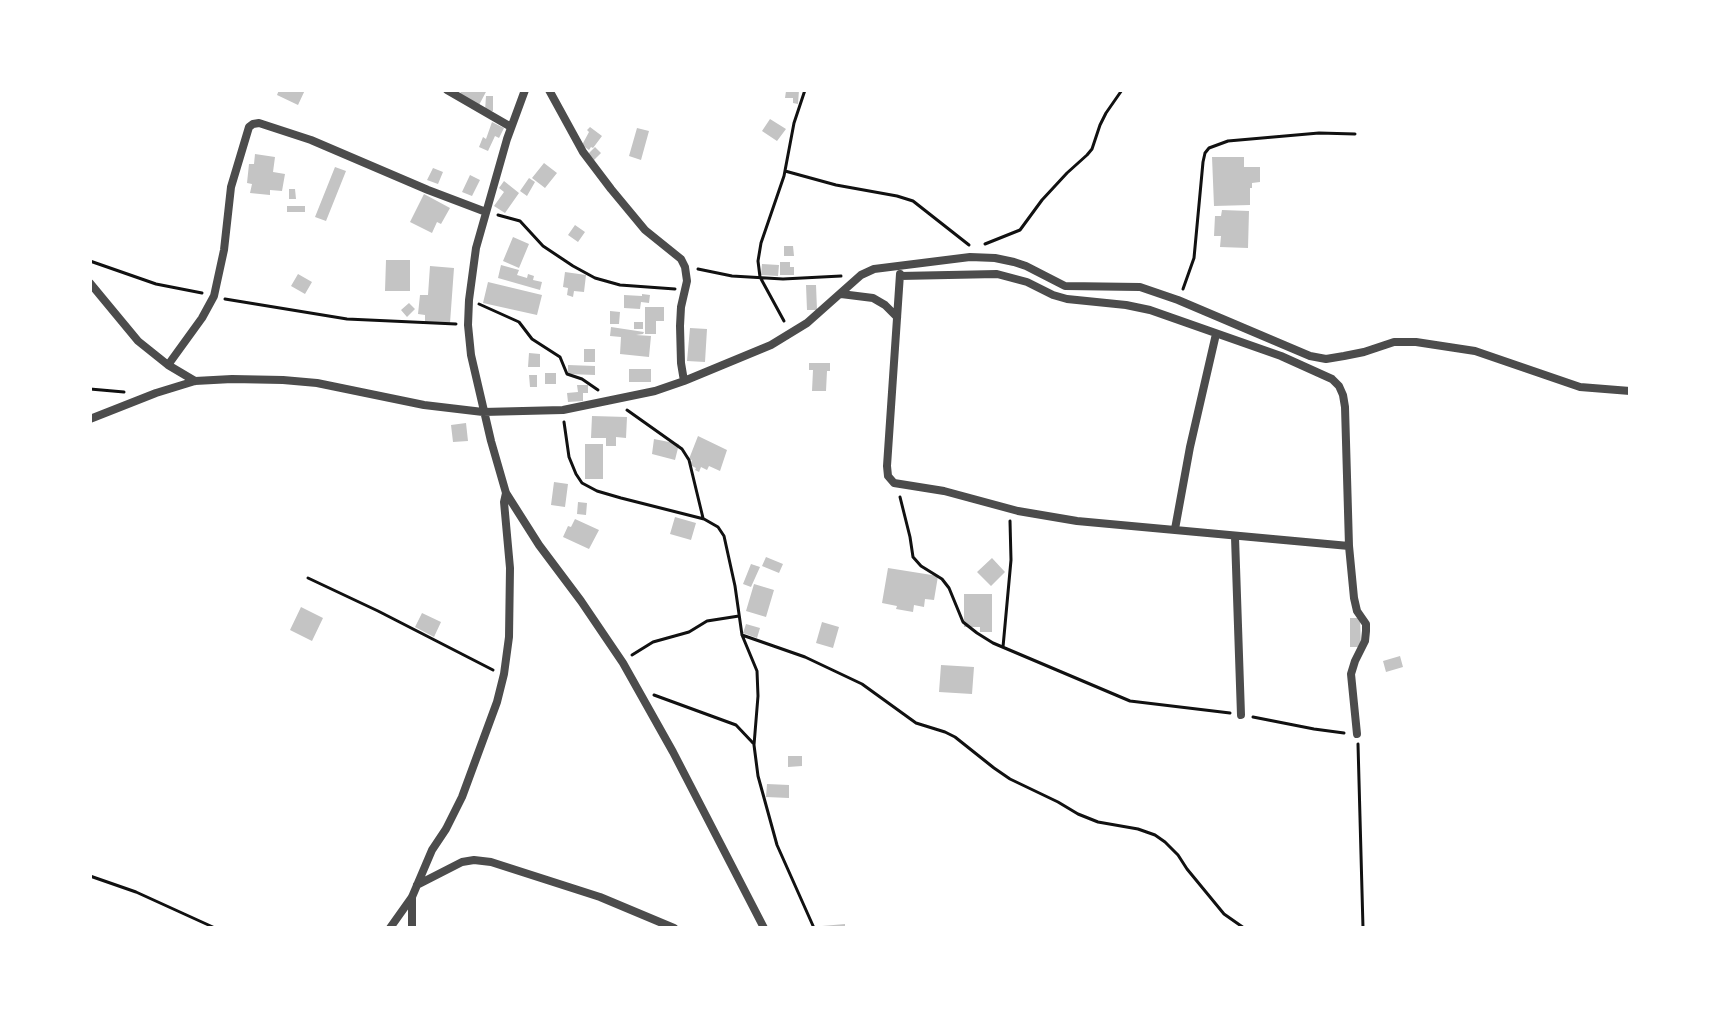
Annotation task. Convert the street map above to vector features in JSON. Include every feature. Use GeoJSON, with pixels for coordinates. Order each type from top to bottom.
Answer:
{"type":"FeatureCollection","features":[{"type":"Feature","properties":{"kind":"street"},"geometry":{"type":"LineString","coordinates":[[447,90],[511,127]]}},
{"type":"Feature","properties":{"kind":"street"},"geometry":{"type":"LineString","coordinates":[[525,90],[511,127],[476,248],[469,300],[471,355],[506,493],[623,663],[764,928]]}},
{"type":"Feature","properties":{"kind":"street"},"geometry":{"type":"LineString","coordinates":[[549,90],[583,152],[611,189],[645,230],[681,259],[687,275],[680,326],[684,381]]}},
{"type":"Feature","properties":{"kind":"street"},"geometry":{"type":"LineString","coordinates":[[168,365],[214,296],[224,250],[231,187],[249,127],[253,124],[259,123],[311,140],[486,212]]}},
{"type":"Feature","properties":{"kind":"street"},"geometry":{"type":"LineString","coordinates":[[90,419],[195,381],[317,383],[424,405],[483,412],[563,410],[655,391],[771,345],[807,323],[861,275],[874,269],[973,253],[1026,266],[1065,286],[1140,287],[1310,356],[1326,359],[1364,352],[1394,342],[1416,342],[1475,351],[1580,387],[1630,391]]}},
{"type":"Feature","properties":{"kind":"street"},"geometry":{"type":"LineString","coordinates":[[900,265],[887,466],[888,476],[894,483],[1077,521],[1349,546]]}},
{"type":"Feature","properties":{"kind":"street"},"geometry":{"type":"LineString","coordinates":[[900,276],[997,274],[1027,282],[1067,299],[1138,308],[1281,356],[1332,379],[1339,386],[1345,407],[1349,546],[1357,611],[1366,624],[1365,641],[1351,674],[1357,734]]}},
{"type":"Feature","properties":{"kind":"street"},"geometry":{"type":"LineString","coordinates":[[90,283],[138,341],[168,365],[195,381]]}},
{"type":"Feature","properties":{"kind":"street"},"geometry":{"type":"LineString","coordinates":[[841,294],[873,298],[897,317]]}},
{"type":"Feature","properties":{"kind":"street"},"geometry":{"type":"LineString","coordinates":[[1175,529],[1216,334]]}},
{"type":"Feature","properties":{"kind":"street"},"geometry":{"type":"LineString","coordinates":[[390,928],[412,897],[432,850],[462,797],[488,732],[504,674],[510,598],[506,493]]}},
{"type":"Feature","properties":{"kind":"street"},"geometry":{"type":"LineString","coordinates":[[1235,537],[1241,715]]}},
{"type":"Feature","properties":{"kind":"street"},"geometry":{"type":"LineString","coordinates":[[417,886],[462,862],[491,862],[600,897],[674,928]]}},
{"type":"Feature","properties":{"kind":"street"},"geometry":{"type":"LineString","coordinates":[[412,897],[412,928]]}},
{"type":"Feature","properties":{"kind":"path"},"geometry":{"type":"LineString","coordinates":[[792,332],[760,277],[758,261],[805,90]]}},
{"type":"Feature","properties":{"kind":"path"},"geometry":{"type":"LineString","coordinates":[[785,171],[913,201],[973,253],[990,242],[1014,233],[1026,223],[1042,200],[1092,149],[1100,125],[1122,90]]}},
{"type":"Feature","properties":{"kind":"path"},"geometry":{"type":"LineString","coordinates":[[1178,300],[1194,258],[1203,162],[1209,148],[1228,141],[1319,133],[1355,134]]}},
{"type":"Feature","properties":{"kind":"path"},"geometry":{"type":"LineString","coordinates":[[486,212],[520,221],[543,246],[595,278],[620,285],[685,290]]}},
{"type":"Feature","properties":{"kind":"path"},"geometry":{"type":"LineString","coordinates":[[681,259],[706,272],[732,276],[783,279],[861,275]]}},
{"type":"Feature","properties":{"kind":"path"},"geometry":{"type":"LineString","coordinates":[[90,261],[156,284],[347,319],[468,325]]}},
{"type":"Feature","properties":{"kind":"path"},"geometry":{"type":"LineString","coordinates":[[469,300],[519,322],[532,339],[560,357],[567,374],[592,385],[682,449],[689,460],[704,519]]}},
{"type":"Feature","properties":{"kind":"path"},"geometry":{"type":"LineString","coordinates":[[563,410],[569,457],[582,483],[597,491],[704,519],[718,527],[724,536],[742,635],[757,671],[754,745],[758,776],[777,845],[814,928]]}},
{"type":"Feature","properties":{"kind":"path"},"geometry":{"type":"LineString","coordinates":[[894,483],[903,508],[913,557],[942,579],[963,622],[977,633],[1130,701],[1357,734],[1363,928]]}},
{"type":"Feature","properties":{"kind":"path"},"geometry":{"type":"LineString","coordinates":[[1003,647],[1011,560],[1010,509]]}},
{"type":"Feature","properties":{"kind":"path"},"geometry":{"type":"LineString","coordinates":[[308,578],[504,674]]}},
{"type":"Feature","properties":{"kind":"path"},"geometry":{"type":"LineString","coordinates":[[623,663],[640,648],[653,642],[689,632],[707,621],[739,616]]}},
{"type":"Feature","properties":{"kind":"path"},"geometry":{"type":"LineString","coordinates":[[742,635],[805,657],[862,684],[916,723],[955,737],[1010,779],[1078,814],[1098,822],[1155,835],[1178,855],[1224,914],[1244,928]]}},
{"type":"Feature","properties":{"kind":"path"},"geometry":{"type":"LineString","coordinates":[[639,690],[736,725],[754,745]]}},
{"type":"Feature","properties":{"kind":"path"},"geometry":{"type":"LineString","coordinates":[[90,876],[136,892],[215,928]]}},
{"type":"Feature","properties":{"kind":"building"},"geometry":{"type":"Polygon","coordinates":[[[279,90],[305,90],[298,105],[277,95],[279,90]]]}},
{"type":"Feature","properties":{"kind":"building"},"geometry":{"type":"Polygon","coordinates":[[[462,90],[487,90],[479,105],[459,95],[462,90]]]}},
{"type":"Feature","properties":{"kind":"building"},"geometry":{"type":"Polygon","coordinates":[[[799,90],[798,104],[793,103],[793,98],[785,98],[786,91],[799,90]]]}},
{"type":"Feature","properties":{"kind":"building"},"geometry":{"type":"Polygon","coordinates":[[[486,96],[493,96],[493,111],[485,111],[486,96]]]}},
{"type":"Feature","properties":{"kind":"building"},"geometry":{"type":"Polygon","coordinates":[[[770,119],[786,129],[777,141],[762,131],[770,119]]]}},
{"type":"Feature","properties":{"kind":"building"},"geometry":{"type":"Polygon","coordinates":[[[492,122],[504,128],[499,138],[495,136],[488,151],[479,147],[483,137],[486,139],[492,122]]]}},
{"type":"Feature","properties":{"kind":"building"},"geometry":{"type":"Polygon","coordinates":[[[590,127],[602,136],[589,150],[582,145],[590,127]]]}},
{"type":"Feature","properties":{"kind":"building"},"geometry":{"type":"Polygon","coordinates":[[[637,128],[649,131],[641,160],[629,156],[637,128]]]}},
{"type":"Feature","properties":{"kind":"building"},"geometry":{"type":"Polygon","coordinates":[[[595,147],[601,153],[594,160],[588,154],[595,147]]]}},
{"type":"Feature","properties":{"kind":"building"},"geometry":{"type":"Polygon","coordinates":[[[255,154],[275,157],[273,172],[285,174],[282,191],[270,190],[270,195],[250,193],[252,184],[247,183],[249,164],[254,164],[255,154]]]}},
{"type":"Feature","properties":{"kind":"building"},"geometry":{"type":"Polygon","coordinates":[[[1212,157],[1244,157],[1244,167],[1260,167],[1260,182],[1252,183],[1250,188],[1250,205],[1214,206],[1212,157]]]}},
{"type":"Feature","properties":{"kind":"building"},"geometry":{"type":"Polygon","coordinates":[[[544,163],[557,173],[545,188],[532,178],[544,163]]]}},
{"type":"Feature","properties":{"kind":"building"},"geometry":{"type":"Polygon","coordinates":[[[335,167],[346,171],[326,221],[315,217],[335,167]]]}},
{"type":"Feature","properties":{"kind":"building"},"geometry":{"type":"Polygon","coordinates":[[[433,168],[443,172],[438,184],[427,180],[433,168]]]}},
{"type":"Feature","properties":{"kind":"building"},"geometry":{"type":"Polygon","coordinates":[[[470,175],[480,180],[472,196],[462,192],[470,175]]]}},
{"type":"Feature","properties":{"kind":"building"},"geometry":{"type":"Polygon","coordinates":[[[529,178],[535,182],[527,196],[520,191],[529,178]]]}},
{"type":"Feature","properties":{"kind":"building"},"geometry":{"type":"Polygon","coordinates":[[[504,181],[519,193],[505,213],[494,206],[504,192],[499,188],[504,181]]]}},
{"type":"Feature","properties":{"kind":"building"},"geometry":{"type":"Polygon","coordinates":[[[289,189],[295,189],[296,199],[289,199],[289,189]]]}},
{"type":"Feature","properties":{"kind":"building"},"geometry":{"type":"Polygon","coordinates":[[[424,194],[450,208],[432,233],[410,222],[424,194]]]}},
{"type":"Feature","properties":{"kind":"building"},"geometry":{"type":"Polygon","coordinates":[[[287,206],[305,206],[305,212],[287,212],[287,206]]]}},
{"type":"Feature","properties":{"kind":"building"},"geometry":{"type":"Polygon","coordinates":[[[1222,210],[1249,211],[1248,248],[1220,247],[1221,236],[1214,236],[1215,216],[1221,216],[1222,210]]]}},
{"type":"Feature","properties":{"kind":"building"},"geometry":{"type":"Polygon","coordinates":[[[575,225],[585,232],[578,242],[568,235],[575,225]]]}},
{"type":"Feature","properties":{"kind":"building"},"geometry":{"type":"Polygon","coordinates":[[[513,237],[529,244],[519,268],[503,261],[513,237]]]}},
{"type":"Feature","properties":{"kind":"building"},"geometry":{"type":"Polygon","coordinates":[[[784,246],[793,246],[794,256],[784,256],[784,246]]]}},
{"type":"Feature","properties":{"kind":"building"},"geometry":{"type":"Polygon","coordinates":[[[386,260],[410,260],[410,291],[385,291],[386,260]]]}},
{"type":"Feature","properties":{"kind":"building"},"geometry":{"type":"Polygon","coordinates":[[[780,262],[790,262],[794,275],[780,275],[780,262]]]}},
{"type":"Feature","properties":{"kind":"building"},"geometry":{"type":"Polygon","coordinates":[[[762,264],[779,265],[778,276],[761,275],[762,264]]]}},
{"type":"Feature","properties":{"kind":"building"},"geometry":{"type":"Polygon","coordinates":[[[501,265],[519,270],[517,275],[527,278],[528,274],[534,276],[533,280],[542,282],[540,290],[498,278],[501,265]]]}},
{"type":"Feature","properties":{"kind":"building"},"geometry":{"type":"Polygon","coordinates":[[[430,266],[454,268],[450,323],[425,322],[425,315],[418,314],[420,295],[428,295],[430,266]]]}},
{"type":"Feature","properties":{"kind":"building"},"geometry":{"type":"Polygon","coordinates":[[[565,272],[586,275],[584,292],[574,291],[573,297],[567,295],[568,288],[563,287],[565,272]]]}},
{"type":"Feature","properties":{"kind":"building"},"geometry":{"type":"Polygon","coordinates":[[[298,274],[312,282],[305,294],[291,286],[298,274]]]}},
{"type":"Feature","properties":{"kind":"building"},"geometry":{"type":"Polygon","coordinates":[[[488,282],[542,295],[537,315],[483,303],[488,282]]]}},
{"type":"Feature","properties":{"kind":"building"},"geometry":{"type":"Polygon","coordinates":[[[806,285],[816,285],[817,310],[807,310],[806,285]]]}},
{"type":"Feature","properties":{"kind":"building"},"geometry":{"type":"Polygon","coordinates":[[[624,295],[650,295],[649,303],[641,302],[640,309],[624,308],[624,295]]]}},
{"type":"Feature","properties":{"kind":"building"},"geometry":{"type":"Polygon","coordinates":[[[409,303],[415,309],[407,317],[401,310],[409,303]]]}},
{"type":"Feature","properties":{"kind":"building"},"geometry":{"type":"Polygon","coordinates":[[[645,307],[664,307],[664,321],[656,321],[656,334],[645,334],[645,307]]]}},
{"type":"Feature","properties":{"kind":"building"},"geometry":{"type":"Polygon","coordinates":[[[610,311],[620,312],[619,324],[610,324],[610,311]]]}},
{"type":"Feature","properties":{"kind":"building"},"geometry":{"type":"Polygon","coordinates":[[[634,322],[643,322],[643,329],[634,329],[634,322]]]}},
{"type":"Feature","properties":{"kind":"building"},"geometry":{"type":"Polygon","coordinates":[[[611,327],[651,336],[649,357],[620,354],[621,337],[610,336],[611,327]]]}},
{"type":"Feature","properties":{"kind":"building"},"geometry":{"type":"Polygon","coordinates":[[[690,328],[707,329],[705,362],[687,361],[690,328]]]}},
{"type":"Feature","properties":{"kind":"building"},"geometry":{"type":"Polygon","coordinates":[[[584,349],[595,349],[595,362],[584,362],[584,349]]]}},
{"type":"Feature","properties":{"kind":"building"},"geometry":{"type":"Polygon","coordinates":[[[529,353],[540,354],[540,367],[528,367],[529,353]]]}},
{"type":"Feature","properties":{"kind":"building"},"geometry":{"type":"Polygon","coordinates":[[[809,363],[830,363],[826,391],[812,391],[813,370],[809,370],[809,363]]]}},
{"type":"Feature","properties":{"kind":"building"},"geometry":{"type":"Polygon","coordinates":[[[568,365],[595,366],[595,375],[568,374],[568,365]]]}},
{"type":"Feature","properties":{"kind":"building"},"geometry":{"type":"Polygon","coordinates":[[[629,369],[651,369],[651,382],[629,382],[629,369]]]}},
{"type":"Feature","properties":{"kind":"building"},"geometry":{"type":"Polygon","coordinates":[[[545,373],[556,373],[556,384],[545,384],[545,373]]]}},
{"type":"Feature","properties":{"kind":"building"},"geometry":{"type":"Polygon","coordinates":[[[529,375],[537,375],[537,387],[530,387],[529,375]]]}},
{"type":"Feature","properties":{"kind":"building"},"geometry":{"type":"Polygon","coordinates":[[[577,385],[588,385],[588,393],[583,393],[583,401],[568,402],[567,393],[578,392],[577,385]]]}},
{"type":"Feature","properties":{"kind":"building"},"geometry":{"type":"Polygon","coordinates":[[[592,416],[627,417],[626,438],[616,437],[616,446],[606,446],[606,438],[591,438],[592,416]]]}},
{"type":"Feature","properties":{"kind":"building"},"geometry":{"type":"Polygon","coordinates":[[[466,423],[468,441],[453,442],[451,425],[466,423]]]}},
{"type":"Feature","properties":{"kind":"building"},"geometry":{"type":"Polygon","coordinates":[[[698,436],[727,450],[720,471],[709,466],[707,470],[701,467],[699,472],[690,465],[692,460],[689,459],[698,436]]]}},
{"type":"Feature","properties":{"kind":"building"},"geometry":{"type":"Polygon","coordinates":[[[654,439],[679,444],[675,460],[652,454],[654,439]]]}},
{"type":"Feature","properties":{"kind":"building"},"geometry":{"type":"Polygon","coordinates":[[[585,444],[603,444],[603,479],[585,479],[585,444]]]}},
{"type":"Feature","properties":{"kind":"building"},"geometry":{"type":"Polygon","coordinates":[[[554,482],[568,484],[565,507],[551,505],[554,482]]]}},
{"type":"Feature","properties":{"kind":"building"},"geometry":{"type":"Polygon","coordinates":[[[578,502],[587,503],[586,515],[577,514],[578,502]]]}},
{"type":"Feature","properties":{"kind":"building"},"geometry":{"type":"Polygon","coordinates":[[[675,517],[696,523],[691,540],[670,534],[675,517]]]}},
{"type":"Feature","properties":{"kind":"building"},"geometry":{"type":"Polygon","coordinates":[[[575,519],[599,530],[589,549],[563,537],[575,519]]]}},
{"type":"Feature","properties":{"kind":"building"},"geometry":{"type":"Polygon","coordinates":[[[766,557],[783,564],[779,573],[762,566],[766,557]]]}},
{"type":"Feature","properties":{"kind":"building"},"geometry":{"type":"Polygon","coordinates":[[[992,558],[1005,572],[991,586],[977,572],[992,558]]]}},
{"type":"Feature","properties":{"kind":"building"},"geometry":{"type":"Polygon","coordinates":[[[751,564],[760,567],[751,587],[743,584],[751,564]]]}},
{"type":"Feature","properties":{"kind":"building"},"geometry":{"type":"Polygon","coordinates":[[[888,568],[938,576],[934,600],[925,599],[924,607],[914,605],[913,612],[882,603],[888,568]]]}},
{"type":"Feature","properties":{"kind":"building"},"geometry":{"type":"Polygon","coordinates":[[[754,584],[774,590],[766,617],[746,611],[754,584]]]}},
{"type":"Feature","properties":{"kind":"building"},"geometry":{"type":"Polygon","coordinates":[[[964,594],[992,594],[992,632],[980,632],[980,627],[964,627],[964,594]]]}},
{"type":"Feature","properties":{"kind":"building"},"geometry":{"type":"Polygon","coordinates":[[[301,607],[323,618],[312,641],[290,630],[301,607]]]}},
{"type":"Feature","properties":{"kind":"building"},"geometry":{"type":"Polygon","coordinates":[[[422,613],[441,622],[434,637],[415,627],[422,613]]]}},
{"type":"Feature","properties":{"kind":"building"},"geometry":{"type":"Polygon","coordinates":[[[1350,618],[1360,618],[1361,647],[1350,647],[1350,618]]]}},
{"type":"Feature","properties":{"kind":"building"},"geometry":{"type":"Polygon","coordinates":[[[822,622],[839,627],[833,648],[816,643],[822,622]]]}},
{"type":"Feature","properties":{"kind":"building"},"geometry":{"type":"Polygon","coordinates":[[[746,624],[760,628],[757,638],[743,633],[746,624]]]}},
{"type":"Feature","properties":{"kind":"building"},"geometry":{"type":"Polygon","coordinates":[[[1400,656],[1403,667],[1386,672],[1383,661],[1400,656]]]}},
{"type":"Feature","properties":{"kind":"building"},"geometry":{"type":"Polygon","coordinates":[[[941,665],[974,667],[972,694],[939,692],[941,665]]]}},
{"type":"Feature","properties":{"kind":"building"},"geometry":{"type":"Polygon","coordinates":[[[788,756],[802,756],[802,766],[788,767],[788,756]]]}},
{"type":"Feature","properties":{"kind":"building"},"geometry":{"type":"Polygon","coordinates":[[[767,784],[789,785],[789,798],[766,797],[767,784]]]}},
{"type":"Feature","properties":{"kind":"building"},"geometry":{"type":"Polygon","coordinates":[[[845,924],[845,928],[822,928],[822,926],[845,924]]]}}]}
